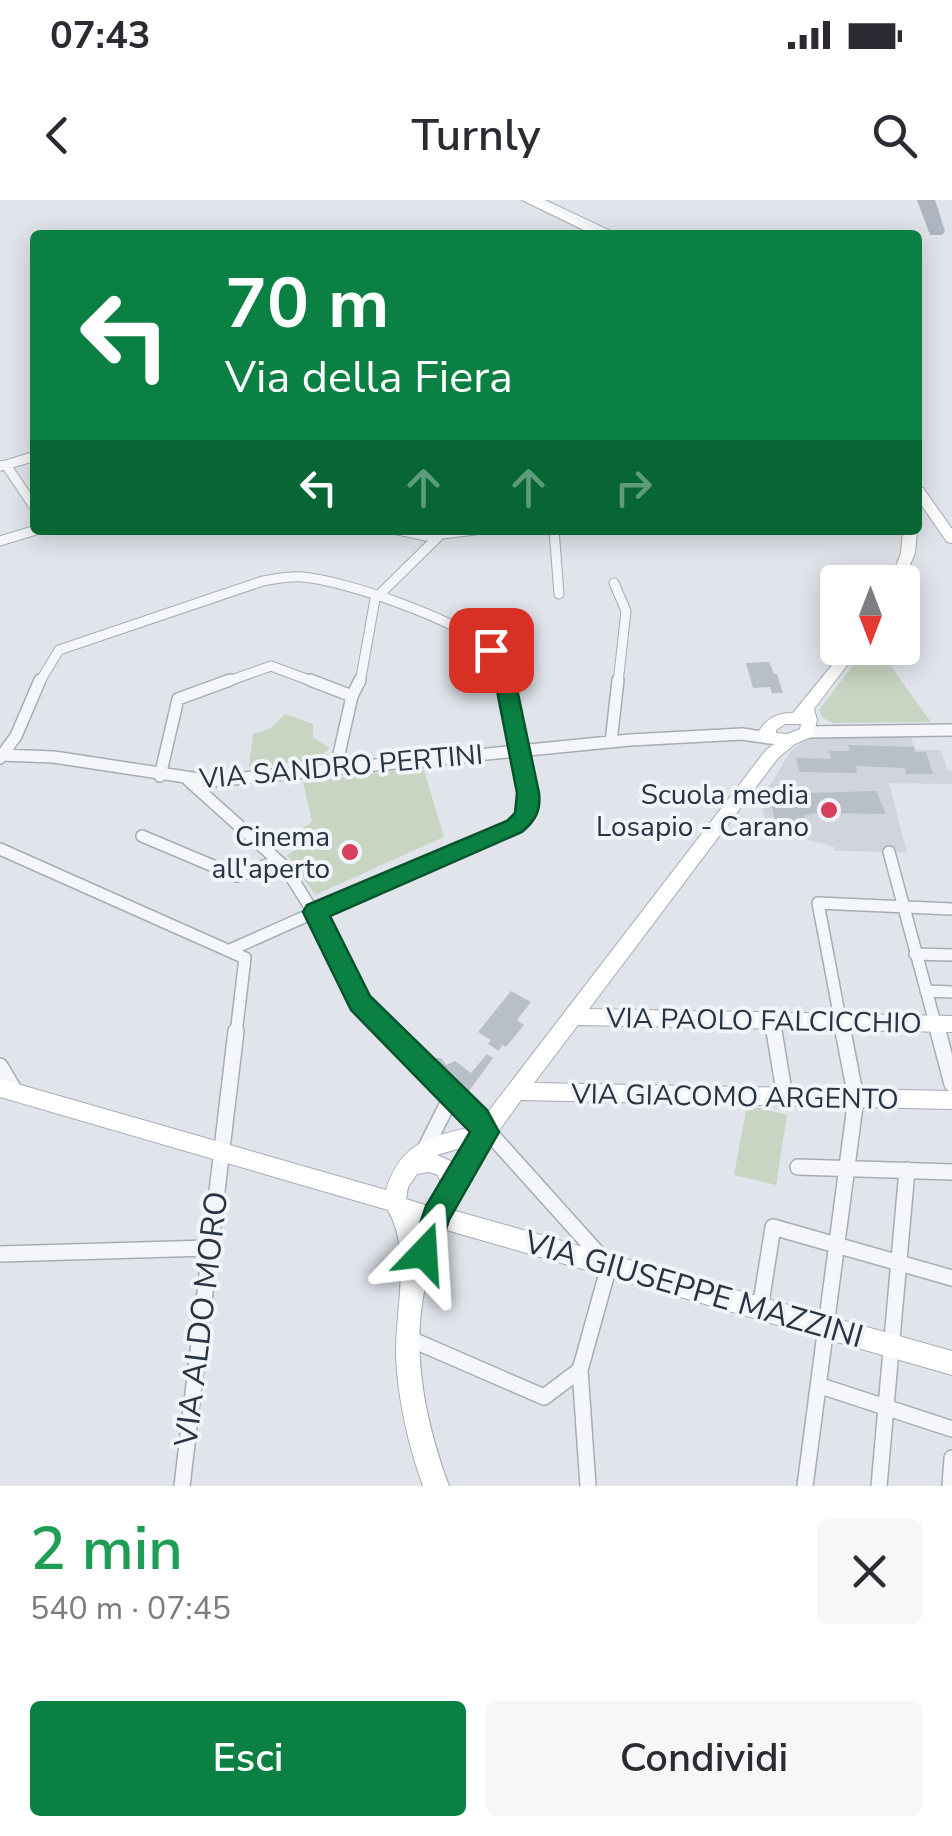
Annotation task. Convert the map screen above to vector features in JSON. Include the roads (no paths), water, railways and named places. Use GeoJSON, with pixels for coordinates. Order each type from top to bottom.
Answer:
{"type":"FeatureCollection","features":[{"type":"Feature","properties":{"kind":"main road"},"geometry":{"type":"LineString","coordinates":[[528,200],[591,230]]}},
{"type":"Feature","properties":{"kind":"main road"},"geometry":{"type":"LineString","coordinates":[[922,497],[952,539]]}},
{"type":"Feature","properties":{"kind":"main road"},"geometry":{"type":"LineString","coordinates":[[903,565],[910,535]]}},
{"type":"Feature","properties":{"kind":"main road"},"geometry":{"type":"LineString","coordinates":[[412,1296],[436,1216],[485,1132],[576,1017],[776,736],[807,720],[842,665]]}},
{"type":"Feature","properties":{"kind":"main road","name":"VIA PAOLO FALCICCHIO"},"geometry":{"type":"LineString","coordinates":[[576,1017],[944,1023]]}},
{"type":"Feature","properties":{"kind":"main road"},"geometry":{"type":"LineString","coordinates":[[5,1090],[385,1200],[422,1219],[436,1216]]}},
{"type":"Feature","properties":{"kind":"main road","name":"VIA GIACOMO ARGENTO"},"geometry":{"type":"LineString","coordinates":[[519,1091],[952,1100]]}},
{"type":"Feature","properties":{"kind":"main road"},"geometry":{"type":"LineString","coordinates":[[436,1486],[414,1408],[408,1338],[411,1244],[396,1190],[418,1158],[485,1132]]}},
{"type":"Feature","properties":{"kind":"main road"},"geometry":{"type":"LineString","coordinates":[[418,1158],[443,1166],[450,1173],[453,1186]]}},
{"type":"Feature","properties":{"kind":"main road","name":"VIA GIUSEPPE MAZZINI"},"geometry":{"type":"LineString","coordinates":[[436,1216],[952,1363]]}},
{"type":"Feature","properties":{"kind":"street"},"geometry":{"type":"LineString","coordinates":[[538,200],[601,230]]}},
{"type":"Feature","properties":{"kind":"street"},"geometry":{"type":"LineString","coordinates":[[30,457],[3,465],[30,501]]}},
{"type":"Feature","properties":{"kind":"street"},"geometry":{"type":"LineString","coordinates":[[0,541],[30,532]]}},
{"type":"Feature","properties":{"kind":"street"},"geometry":{"type":"LineString","coordinates":[[431,535],[444,535]]}},
{"type":"Feature","properties":{"kind":"street"},"geometry":{"type":"LineString","coordinates":[[554,535],[559,594]]}},
{"type":"Feature","properties":{"kind":"street"},"geometry":{"type":"LineString","coordinates":[[336,772],[352,696],[359,686],[375,599],[438,536]]}},
{"type":"Feature","properties":{"kind":"street"},"geometry":{"type":"LineString","coordinates":[[0,849],[230,950],[514,826],[529,806],[503,670],[491,650],[465,632],[316,579],[281,578],[66,646],[49,661],[16,736],[2,751]]}},
{"type":"Feature","properties":{"kind":"street"},"geometry":{"type":"LineString","coordinates":[[611,742],[626,611],[614,583]]}},
{"type":"Feature","properties":{"kind":"street"},"geometry":{"type":"LineString","coordinates":[[160,776],[178,698],[271,666],[352,696]]}},
{"type":"Feature","properties":{"kind":"street"},"geometry":{"type":"LineString","coordinates":[[807,720],[832,729],[952,730]]}},
{"type":"Feature","properties":{"kind":"street","name":"VIA SANDRO PERTINI"},"geometry":{"type":"LineString","coordinates":[[2,751],[58,756],[188,780],[258,779],[611,742],[742,734],[776,736]]}},
{"type":"Feature","properties":{"kind":"street"},"geometry":{"type":"LineString","coordinates":[[188,780],[278,861],[315,912],[360,1002],[452,1095],[608,1266],[580,1370],[588,1486]]}},
{"type":"Feature","properties":{"kind":"street"},"geometry":{"type":"LineString","coordinates":[[142,836],[237,876],[278,861]]}},
{"type":"Feature","properties":{"kind":"street"},"geometry":{"type":"LineString","coordinates":[[889,852],[926,991],[944,1023],[952,1084]]}},
{"type":"Feature","properties":{"kind":"street"},"geometry":{"type":"LineString","coordinates":[[805,1486],[856,1098],[818,902],[952,909]]}},
{"type":"Feature","properties":{"kind":"street","name":"VIA ALDO MORO"},"geometry":{"type":"LineString","coordinates":[[182,1486],[220,1152],[246,965],[245,958],[230,950]]}},
{"type":"Feature","properties":{"kind":"street"},"geometry":{"type":"LineString","coordinates":[[916,954],[952,955]]}},
{"type":"Feature","properties":{"kind":"street"},"geometry":{"type":"LineString","coordinates":[[926,991],[952,992]]}},
{"type":"Feature","properties":{"kind":"street"},"geometry":{"type":"LineString","coordinates":[[772,1020],[785,1097]]}},
{"type":"Feature","properties":{"kind":"street"},"geometry":{"type":"LineString","coordinates":[[0,1066],[5,1090]]}},
{"type":"Feature","properties":{"kind":"street"},"geometry":{"type":"LineString","coordinates":[[418,1158],[452,1095]]}},
{"type":"Feature","properties":{"kind":"street"},"geometry":{"type":"LineString","coordinates":[[798,1167],[952,1172]]}},
{"type":"Feature","properties":{"kind":"street"},"geometry":{"type":"LineString","coordinates":[[879,1486],[907,1170]]}},
{"type":"Feature","properties":{"kind":"street"},"geometry":{"type":"LineString","coordinates":[[760,1309],[773,1227],[952,1278]]}},
{"type":"Feature","properties":{"kind":"street"},"geometry":{"type":"LineString","coordinates":[[0,1254],[210,1248]]}},
{"type":"Feature","properties":{"kind":"street"},"geometry":{"type":"LineString","coordinates":[[408,1338],[544,1397],[580,1370]]}},
{"type":"Feature","properties":{"kind":"street"},"geometry":{"type":"LineString","coordinates":[[821,1386],[952,1429]]}},
{"type":"Feature","properties":{"kind":"street"},"geometry":{"type":"LineString","coordinates":[[950,1486],[952,1458]]}},
{"type":"Feature","properties":{"kind":"place","name":"Scuola media Losapio - Carano"},"geometry":{"type":"Point","coordinates":[829,810]}},
{"type":"Feature","properties":{"kind":"place","name":"Cinema all'aperto"},"geometry":{"type":"Point","coordinates":[350,852]}}]}
